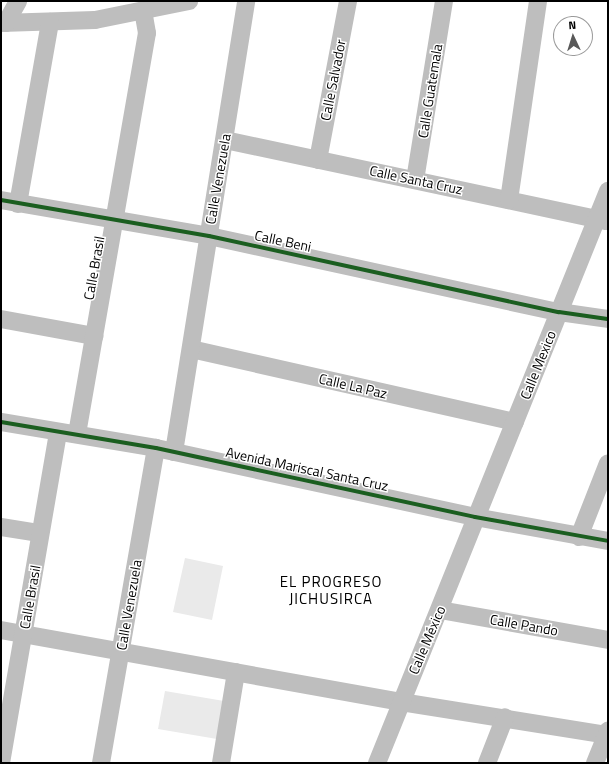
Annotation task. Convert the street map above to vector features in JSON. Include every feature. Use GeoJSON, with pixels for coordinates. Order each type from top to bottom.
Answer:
{"type":"FeatureCollection","features":[{"type":"Feature","properties":{"kind":"street"},"geometry":{"type":"LineString","coordinates":[[4,23],[18,1]]}},
{"type":"Feature","properties":{"kind":"street"},"geometry":{"type":"LineString","coordinates":[[4,23],[95,20],[189,1]]}},
{"type":"Feature","properties":{"kind":"street","name":"Calle Venezuela"},"geometry":{"type":"LineString","coordinates":[[174,452],[246,1]]}},
{"type":"Feature","properties":{"kind":"street","name":"Calle Salvador"},"geometry":{"type":"LineString","coordinates":[[318,160],[348,1]]}},
{"type":"Feature","properties":{"kind":"street","name":"Calle Guatemala"},"geometry":{"type":"LineString","coordinates":[[415,180],[444,1]]}},
{"type":"Feature","properties":{"kind":"street"},"geometry":{"type":"LineString","coordinates":[[509,200],[538,1]]}},
{"type":"Feature","properties":{"kind":"street","name":"Calle Brasil"},"geometry":{"type":"LineString","coordinates":[[77,434],[147,33],[143,11]]}},
{"type":"Feature","properties":{"kind":"street"},"geometry":{"type":"LineString","coordinates":[[18,204],[50,22]]}},
{"type":"Feature","properties":{"kind":"street","name":"Calle Santa Cruz"},"geometry":{"type":"LineString","coordinates":[[225,140],[602,220]]}},
{"type":"Feature","properties":{"kind":"street","name":"Calle Mexico"},"geometry":{"type":"LineString","coordinates":[[476,517],[559,312],[602,220],[608,191]]}},
{"type":"Feature","properties":{"kind":"street","name":"Calle Beni"},"geometry":{"type":"LineString","coordinates":[[1,200],[209,236],[559,312],[608,319]]}},
{"type":"Feature","properties":{"kind":"street"},"geometry":{"type":"LineString","coordinates":[[1,319],[94,336]]}},
{"type":"Feature","properties":{"kind":"street","name":"Calle La Paz"},"geometry":{"type":"LineString","coordinates":[[191,349],[515,422]]}},
{"type":"Feature","properties":{"kind":"street","name":"Avenida Mariscal Santa Cruz"},"geometry":{"type":"LineString","coordinates":[[1,422],[156,448],[476,517],[608,541]]}},
{"type":"Feature","properties":{"kind":"street","name":"Calle Brasil"},"geometry":{"type":"LineString","coordinates":[[2,753],[24,634],[58,432]]}},
{"type":"Feature","properties":{"kind":"street","name":"Calle Venezuela"},"geometry":{"type":"LineString","coordinates":[[101,763],[122,650],[156,448]]}},
{"type":"Feature","properties":{"kind":"street"},"geometry":{"type":"LineString","coordinates":[[579,536],[608,463]]}},
{"type":"Feature","properties":{"kind":"street","name":"Calle México"},"geometry":{"type":"LineString","coordinates":[[378,763],[401,702],[440,610],[476,517]]}},
{"type":"Feature","properties":{"kind":"street"},"geometry":{"type":"LineString","coordinates":[[1,526],[40,533]]}},
{"type":"Feature","properties":{"kind":"street","name":"Calle Pando"},"geometry":{"type":"LineString","coordinates":[[440,610],[608,640]]}},
{"type":"Feature","properties":{"kind":"street"},"geometry":{"type":"LineString","coordinates":[[1,630],[122,650],[401,702],[607,734],[596,763]]}},
{"type":"Feature","properties":{"kind":"street"},"geometry":{"type":"LineString","coordinates":[[221,763],[236,672]]}},
{"type":"Feature","properties":{"kind":"street"},"geometry":{"type":"LineString","coordinates":[[487,763],[505,717]]}},
{"type":"Feature","properties":{"kind":"shaded area"},"geometry":{"type":"Polygon","coordinates":[[[185,558],[223,566],[212,620],[173,612],[185,558]]]}},
{"type":"Feature","properties":{"kind":"shaded area"},"geometry":{"type":"Polygon","coordinates":[[[165,691],[224,701],[217,739],[158,729],[165,691]]]}},
{"type":"Feature","properties":{"kind":"cycle path"},"geometry":{"type":"LineString","coordinates":[[1,200],[209,236],[559,312],[608,319]]}},
{"type":"Feature","properties":{"kind":"cycle path"},"geometry":{"type":"LineString","coordinates":[[1,422],[156,448],[475,517],[608,541]]}},
{"type":"Feature","properties":{"kind":"district","name":"EL PROGRESO JICHUSIRCA"},"geometry":{"type":"Point","coordinates":[331,590]}}]}
